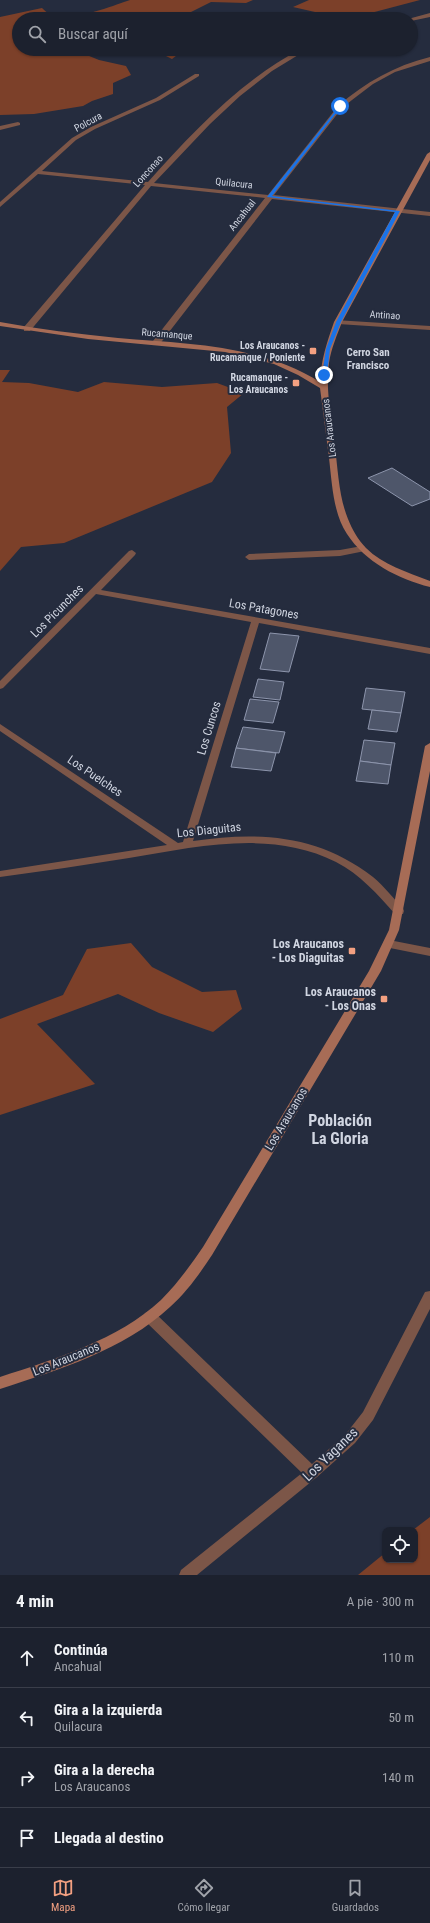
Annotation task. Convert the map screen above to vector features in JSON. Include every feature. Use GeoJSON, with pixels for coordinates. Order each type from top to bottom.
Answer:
{"type":"FeatureCollection","features":[{"type":"Feature","properties":{"kind":"street"},"geometry":{"type":"LineString","coordinates":[[418,18],[430,15]]}},
{"type":"Feature","properties":{"kind":"street","name":"Lonconao"},"geometry":{"type":"LineString","coordinates":[[27,328],[148,184],[229,100],[272,68],[293,56]]}},
{"type":"Feature","properties":{"kind":"street","name":"Ancahual"},"geometry":{"type":"LineString","coordinates":[[156,343],[332,115],[348,99],[385,74],[402,67],[430,59]]}},
{"type":"Feature","properties":{"kind":"street","name":"Polcura"},"geometry":{"type":"LineString","coordinates":[[0,205],[66,146],[84,133],[145,106],[197,75]]}},
{"type":"Feature","properties":{"kind":"street"},"geometry":{"type":"LineString","coordinates":[[0,128],[18,124]]}},
{"type":"Feature","properties":{"kind":"street","name":"Los Araucanos"},"geometry":{"type":"LineString","coordinates":[[430,154],[338,322],[328,349],[325,363],[324,387],[340,504],[343,518],[350,533],[362,548],[376,560],[393,570],[430,584]]}},
{"type":"Feature","properties":{"kind":"street","name":"Quilacura"},"geometry":{"type":"LineString","coordinates":[[36,172],[430,214]]}},
{"type":"Feature","properties":{"kind":"street","name":"Antinao"},"geometry":{"type":"LineString","coordinates":[[338,322],[430,328]]}},
{"type":"Feature","properties":{"kind":"street","name":"Rucamanque"},"geometry":{"type":"LineString","coordinates":[[0,324],[156,343],[220,349],[251,355],[294,369],[324,387]]}},
{"type":"Feature","properties":{"kind":"street"},"geometry":{"type":"LineString","coordinates":[[249,557],[340,553],[362,548]]}},
{"type":"Feature","properties":{"kind":"street","name":"Los Picunches"},"geometry":{"type":"LineString","coordinates":[[0,686],[132,552]]}},
{"type":"Feature","properties":{"kind":"street","name":"Los Patagones"},"geometry":{"type":"LineString","coordinates":[[93,591],[430,651]]}},
{"type":"Feature","properties":{"kind":"street","name":"Los Cuncos"},"geometry":{"type":"LineString","coordinates":[[187,845],[256,620]]}},
{"type":"Feature","properties":{"kind":"street","name":"Los Puelches"},"geometry":{"type":"LineString","coordinates":[[0,727],[176,846]]}},
{"type":"Feature","properties":{"kind":"street","name":"Los Araucanos"},"geometry":{"type":"LineString","coordinates":[[0,1383],[57,1364],[89,1351],[122,1334],[150,1316],[171,1298],[213,1243],[371,978],[389,944],[399,911],[430,746]]}},
{"type":"Feature","properties":{"kind":"street","name":"Los Diaguitas"},"geometry":{"type":"LineString","coordinates":[[0,874],[222,840],[255,839],[284,841],[304,845],[339,858],[354,867],[372,880],[399,911]]}},
{"type":"Feature","properties":{"kind":"street"},"geometry":{"type":"LineString","coordinates":[[389,944],[430,952]]}},
{"type":"Feature","properties":{"kind":"street","name":"Los Yaganes"},"geometry":{"type":"LineString","coordinates":[[186,1575],[312,1473],[350,1439],[368,1416],[430,1296]]}},
{"type":"Feature","properties":{"kind":"street"},"geometry":{"type":"LineString","coordinates":[[150,1316],[312,1473]]}},
{"type":"Feature","properties":{"kind":"shaded area"},"geometry":{"type":"Polygon","coordinates":[[[130,0],[253,0],[246,3],[211,2],[191,12],[93,12],[130,0]]]}},
{"type":"Feature","properties":{"kind":"shaded area"},"geometry":{"type":"Polygon","coordinates":[[[309,0],[420,0],[375,12],[315,12],[293,7],[309,0]]]}},
{"type":"Feature","properties":{"kind":"shaded area"},"geometry":{"type":"Polygon","coordinates":[[[42,8],[47,12],[23,12],[42,8]]]}},
{"type":"Feature","properties":{"kind":"shaded area"},"geometry":{"type":"Polygon","coordinates":[[[12,14],[12,56],[89,56],[99,60],[126,66],[131,75],[113,83],[113,94],[92,101],[83,106],[34,114],[0,115],[0,17],[12,14]]]}},
{"type":"Feature","properties":{"kind":"shaded area"},"geometry":{"type":"Polygon","coordinates":[[[166,56],[176,56],[172,59],[166,56]]]}},
{"type":"Feature","properties":{"kind":"shaded area"},"geometry":{"type":"Polygon","coordinates":[[[0,370],[10,370],[2,382],[29,383],[78,392],[104,382],[162,387],[217,383],[244,393],[227,407],[231,453],[212,482],[64,543],[21,547],[0,571],[0,370]]]}},
{"type":"Feature","properties":{"kind":"shaded area"},"geometry":{"type":"Polygon","coordinates":[[[131,943],[152,967],[202,992],[236,990],[242,1009],[213,1032],[159,1013],[118,994],[37,1024],[95,1084],[0,1115],[0,1019],[63,995],[87,949],[131,943]]]}},
{"type":"Feature","properties":{"kind":"shaded area"},"geometry":{"type":"Polygon","coordinates":[[[430,1517],[430,1575],[358,1575],[382,1555],[382,1563],[418,1563],[417,1527],[430,1517]]]}},
{"type":"Feature","properties":{"kind":"building"},"geometry":{"type":"Polygon","coordinates":[[[392,468],[430,492],[430,499],[412,506],[368,478],[392,468]]]}},
{"type":"Feature","properties":{"kind":"building"},"geometry":{"type":"Polygon","coordinates":[[[270,633],[299,636],[289,672],[260,669],[270,633]]]}},
{"type":"Feature","properties":{"kind":"building"},"geometry":{"type":"Polygon","coordinates":[[[258,679],[284,682],[280,700],[253,697],[258,679]]]}},
{"type":"Feature","properties":{"kind":"building"},"geometry":{"type":"Polygon","coordinates":[[[366,688],[405,692],[401,713],[362,709],[366,688]]]}},
{"type":"Feature","properties":{"kind":"building"},"geometry":{"type":"Polygon","coordinates":[[[250,699],[279,702],[273,723],[244,720],[250,699]]]}},
{"type":"Feature","properties":{"kind":"building"},"geometry":{"type":"Polygon","coordinates":[[[372,710],[401,713],[397,732],[368,729],[372,710]]]}},
{"type":"Feature","properties":{"kind":"building"},"geometry":{"type":"Polygon","coordinates":[[[243,727],[285,732],[279,753],[236,748],[243,727]]]}},
{"type":"Feature","properties":{"kind":"building"},"geometry":{"type":"Polygon","coordinates":[[[364,740],[395,743],[391,765],[360,761],[364,740]]]}},
{"type":"Feature","properties":{"kind":"building"},"geometry":{"type":"Polygon","coordinates":[[[236,748],[276,753],[271,771],[231,767],[236,748]]]}},
{"type":"Feature","properties":{"kind":"building"},"geometry":{"type":"Polygon","coordinates":[[[360,761],[391,765],[388,784],[356,781],[360,761]]]}},
{"type":"Feature","properties":{"kind":"place","name":"Los Araucanos - Rucamanque / Poniente"},"geometry":{"type":"Point","coordinates":[313,351]}},
{"type":"Feature","properties":{"kind":"place","name":"Rucamanque - Los Araucanos"},"geometry":{"type":"Point","coordinates":[296,383]}},
{"type":"Feature","properties":{"kind":"place","name":"Los Araucanos - Los Diaguitas"},"geometry":{"type":"Point","coordinates":[352,951]}},
{"type":"Feature","properties":{"kind":"place","name":"Los Araucanos - Los Onas"},"geometry":{"type":"Point","coordinates":[384,999]}},
{"type":"Feature","properties":{"kind":"district","name":"Cerro San Francisco"},"geometry":{"type":"Point","coordinates":[368,358]}},
{"type":"Feature","properties":{"kind":"district","name":"Población La Gloria"},"geometry":{"type":"Point","coordinates":[340,1129]}},
{"type":"Feature","properties":{"kind":"route"},"geometry":{"type":"LineString","coordinates":[[324,375],[325,363],[332,335],[398,211],[269,197],[340,106]]}}]}
